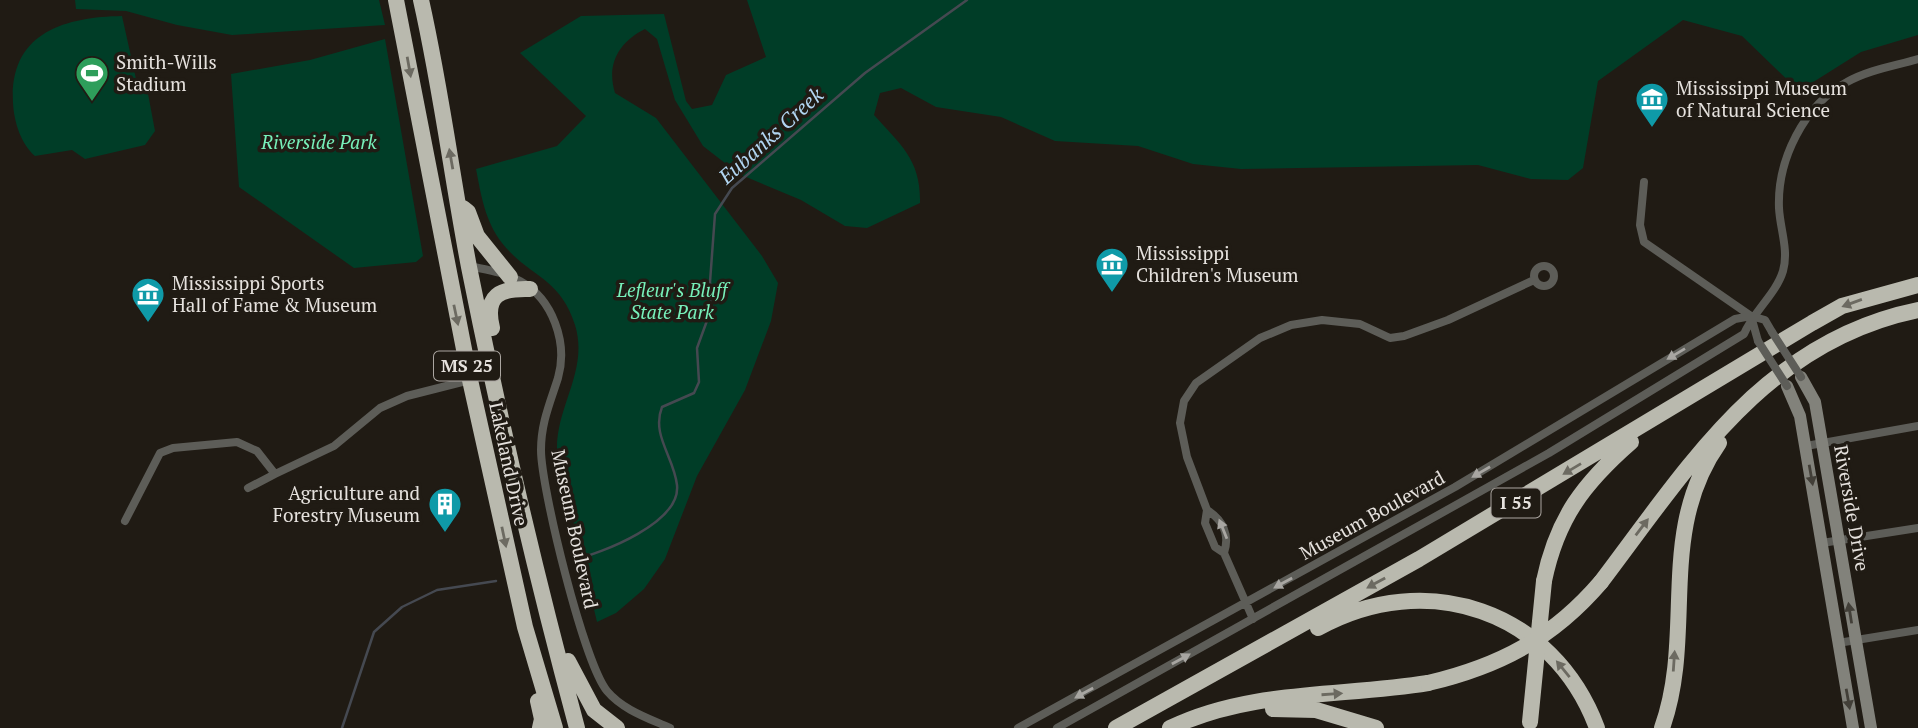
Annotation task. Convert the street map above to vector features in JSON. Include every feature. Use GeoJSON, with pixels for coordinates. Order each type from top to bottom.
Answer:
{"type":"FeatureCollection","features":[{"type":"Feature","properties":{"kind":"highway","name":"Lakeland Drive"},"geometry":{"type":"LineString","coordinates":[[396,0],[445,266],[525,627],[555,728]]}},
{"type":"Feature","properties":{"kind":"highway","name":"Lakeland Drive"},"geometry":{"type":"LineString","coordinates":[[421,0],[469,266],[546,609],[578,728]]}},
{"type":"Feature","properties":{"kind":"highway"},"geometry":{"type":"LineString","coordinates":[[403,30],[426,24]]}},
{"type":"Feature","properties":{"kind":"highway"},"geometry":{"type":"LineString","coordinates":[[458,205],[468,212],[477,236],[510,277]]}},
{"type":"Feature","properties":{"kind":"highway"},"geometry":{"type":"LineString","coordinates":[[445,266],[469,266]]}},
{"type":"Feature","properties":{"kind":"highway","name":"I 55"},"geometry":{"type":"LineString","coordinates":[[1116,728],[1419,559],[1842,306],[1918,285]]}},
{"type":"Feature","properties":{"kind":"highway"},"geometry":{"type":"LineString","coordinates":[[470,380],[492,371],[498,356],[489,308],[494,299],[506,290],[530,289]]}},
{"type":"Feature","properties":{"kind":"highway"},"geometry":{"type":"LineString","coordinates":[[1170,728],[1200,715],[1246,703],[1428,683],[1480,668],[1530,644],[1576,611],[1712,436],[1743,404],[1795,361],[1825,344],[1857,328],[1918,310]]}},
{"type":"Feature","properties":{"kind":"highway"},"geometry":{"type":"LineString","coordinates":[[1662,728],[1672,690],[1681,540],[1687,507],[1707,459],[1743,404]]}},
{"type":"Feature","properties":{"kind":"highway"},"geometry":{"type":"LineString","coordinates":[[1530,725],[1544,581],[1558,533],[1584,485],[1664,413]]}},
{"type":"Feature","properties":{"kind":"highway"},"geometry":{"type":"LineString","coordinates":[[1138,728],[1329,621],[1373,606],[1417,600],[1461,604],[1502,618],[1521,630],[1563,668],[1579,690],[1597,728]]}},
{"type":"Feature","properties":{"kind":"highway"},"geometry":{"type":"LineString","coordinates":[[546,609],[577,682],[594,710],[617,728]]}},
{"type":"Feature","properties":{"kind":"highway"},"geometry":{"type":"LineString","coordinates":[[525,627],[541,712],[540,728]]}},
{"type":"Feature","properties":{"kind":"highway"},"geometry":{"type":"LineString","coordinates":[[1196,728],[1232,715],[1290,708],[1340,715],[1376,728]]}},
{"type":"Feature","properties":{"kind":"street"},"geometry":{"type":"LineString","coordinates":[[1644,182],[1640,225],[1644,242],[1752,316],[1782,273],[1785,253],[1779,206],[1783,168],[1809,117],[1828,95],[1846,82],[1918,60]]}},
{"type":"Feature","properties":{"kind":"street","name":"Museum Boulevard"},"geometry":{"type":"LineString","coordinates":[[469,266],[510,277],[530,289],[540,297],[553,317],[562,355],[558,377],[547,406],[541,453],[571,593],[588,653],[596,674],[618,702],[670,728]]}},
{"type":"Feature","properties":{"kind":"street"},"geometry":{"type":"LineString","coordinates":[[1253,619],[1224,553],[1216,547],[1205,523],[1207,510],[1187,457],[1180,423],[1184,401],[1196,383],[1259,338],[1291,325],[1322,320],[1360,324],[1390,338],[1404,336],[1448,320],[1534,280]]}},
{"type":"Feature","properties":{"kind":"street","name":"Museum Boulevard"},"geometry":{"type":"LineString","coordinates":[[1018,728],[1519,450],[1734,318],[1752,316]]}},
{"type":"Feature","properties":{"kind":"street","name":"Museum Boulevard"},"geometry":{"type":"LineString","coordinates":[[1061,726],[1549,453],[1744,334],[1752,316]]}},
{"type":"Feature","properties":{"kind":"street","name":"Riverside Drive"},"geometry":{"type":"LineString","coordinates":[[1752,316],[1765,320],[1815,401],[1871,728]]}},
{"type":"Feature","properties":{"kind":"street","name":"Riverside Drive"},"geometry":{"type":"LineString","coordinates":[[1752,316],[1758,341],[1798,407],[1853,728]]}},
{"type":"Feature","properties":{"kind":"street"},"geometry":{"type":"LineString","coordinates":[[248,488],[334,446],[380,408],[407,396],[470,380]]}},
{"type":"Feature","properties":{"kind":"street"},"geometry":{"type":"LineString","coordinates":[[1806,446],[1918,426]]}},
{"type":"Feature","properties":{"kind":"street"},"geometry":{"type":"LineString","coordinates":[[125,521],[160,453],[173,447],[237,442],[257,451],[275,474]]}},
{"type":"Feature","properties":{"kind":"street"},"geometry":{"type":"LineString","coordinates":[[1207,510],[1219,518],[1228,540],[1224,553]]}},
{"type":"Feature","properties":{"kind":"street"},"geometry":{"type":"LineString","coordinates":[[1822,543],[1918,528]]}},
{"type":"Feature","properties":{"kind":"street"},"geometry":{"type":"LineString","coordinates":[[1838,643],[1918,630]]}},
{"type":"Feature","properties":{"kind":"street"},"geometry":{"type":"LineString","coordinates":[[1056,708],[1061,726]]}},
{"type":"Feature","properties":{"kind":"green space"},"geometry":{"type":"Polygon","coordinates":[[[75,0],[379,0],[385,25],[232,35],[177,25],[126,11],[76,9],[75,0]]]}},
{"type":"Feature","properties":{"kind":"green space","name":"Lefleur's Bluff State Park"},"geometry":{"type":"Polygon","coordinates":[[[747,0],[1918,0],[1918,35],[1861,52],[1799,91],[1742,36],[1683,20],[1598,81],[1583,168],[1568,180],[1531,179],[1478,165],[1241,169],[1193,164],[1138,146],[1055,141],[1001,117],[936,107],[901,88],[880,93],[874,115],[908,154],[917,175],[920,203],[867,228],[845,226],[801,200],[739,174],[703,146],[675,100],[657,39],[645,29],[628,40],[617,55],[612,73],[615,93],[656,118],[762,256],[778,283],[771,321],[745,390],[697,476],[665,559],[644,589],[616,613],[597,622],[557,450],[561,418],[578,357],[575,325],[561,297],[512,254],[496,235],[485,208],[476,169],[557,146],[586,116],[520,53],[581,16],[664,14],[686,101],[692,109],[712,105],[726,75],[766,57],[747,0]]]}},
{"type":"Feature","properties":{"kind":"green space","name":"Smith-Wills Stadium"},"geometry":{"type":"Polygon","coordinates":[[[122,16],[136,79],[146,83],[155,131],[145,145],[85,159],[72,150],[35,156],[22,139],[14,110],[14,79],[20,60],[30,45],[61,26],[80,20],[122,16]]]}},
{"type":"Feature","properties":{"kind":"green space","name":"Riverside Park"},"geometry":{"type":"Polygon","coordinates":[[[385,39],[423,256],[416,262],[354,268],[239,187],[231,74],[310,60],[385,39]]]}},
{"type":"Feature","properties":{"kind":"waterway","name":"Eubanks Creek"},"geometry":{"type":"LineString","coordinates":[[573,560],[602,551],[637,534],[667,512],[675,499],[677,485],[661,437],[659,417],[662,407],[694,393],[699,382],[697,348],[712,307],[710,282],[715,214],[732,188],[865,73],[967,0]]}},
{"type":"Feature","properties":{"kind":"waterway","name":"Eubanks Creek"},"geometry":{"type":"LineString","coordinates":[[342,728],[374,632],[402,607],[437,590],[496,581]]}},
{"type":"Feature","properties":{"kind":"place","name":"Smith-Wills Stadium"},"geometry":{"type":"Point","coordinates":[92,103]}},
{"type":"Feature","properties":{"kind":"place","name":"Mississippi Museum of Natural Science"},"geometry":{"type":"Point","coordinates":[1652,129]}},
{"type":"Feature","properties":{"kind":"place","name":"Mississippi Children's Museum"},"geometry":{"type":"Point","coordinates":[1112,294]}},
{"type":"Feature","properties":{"kind":"place","name":"Mississippi Sports Hall of Fame & Museum"},"geometry":{"type":"Point","coordinates":[148,324]}},
{"type":"Feature","properties":{"kind":"place","name":"Agriculture and Forestry Museum"},"geometry":{"type":"Point","coordinates":[445,534]}}]}
